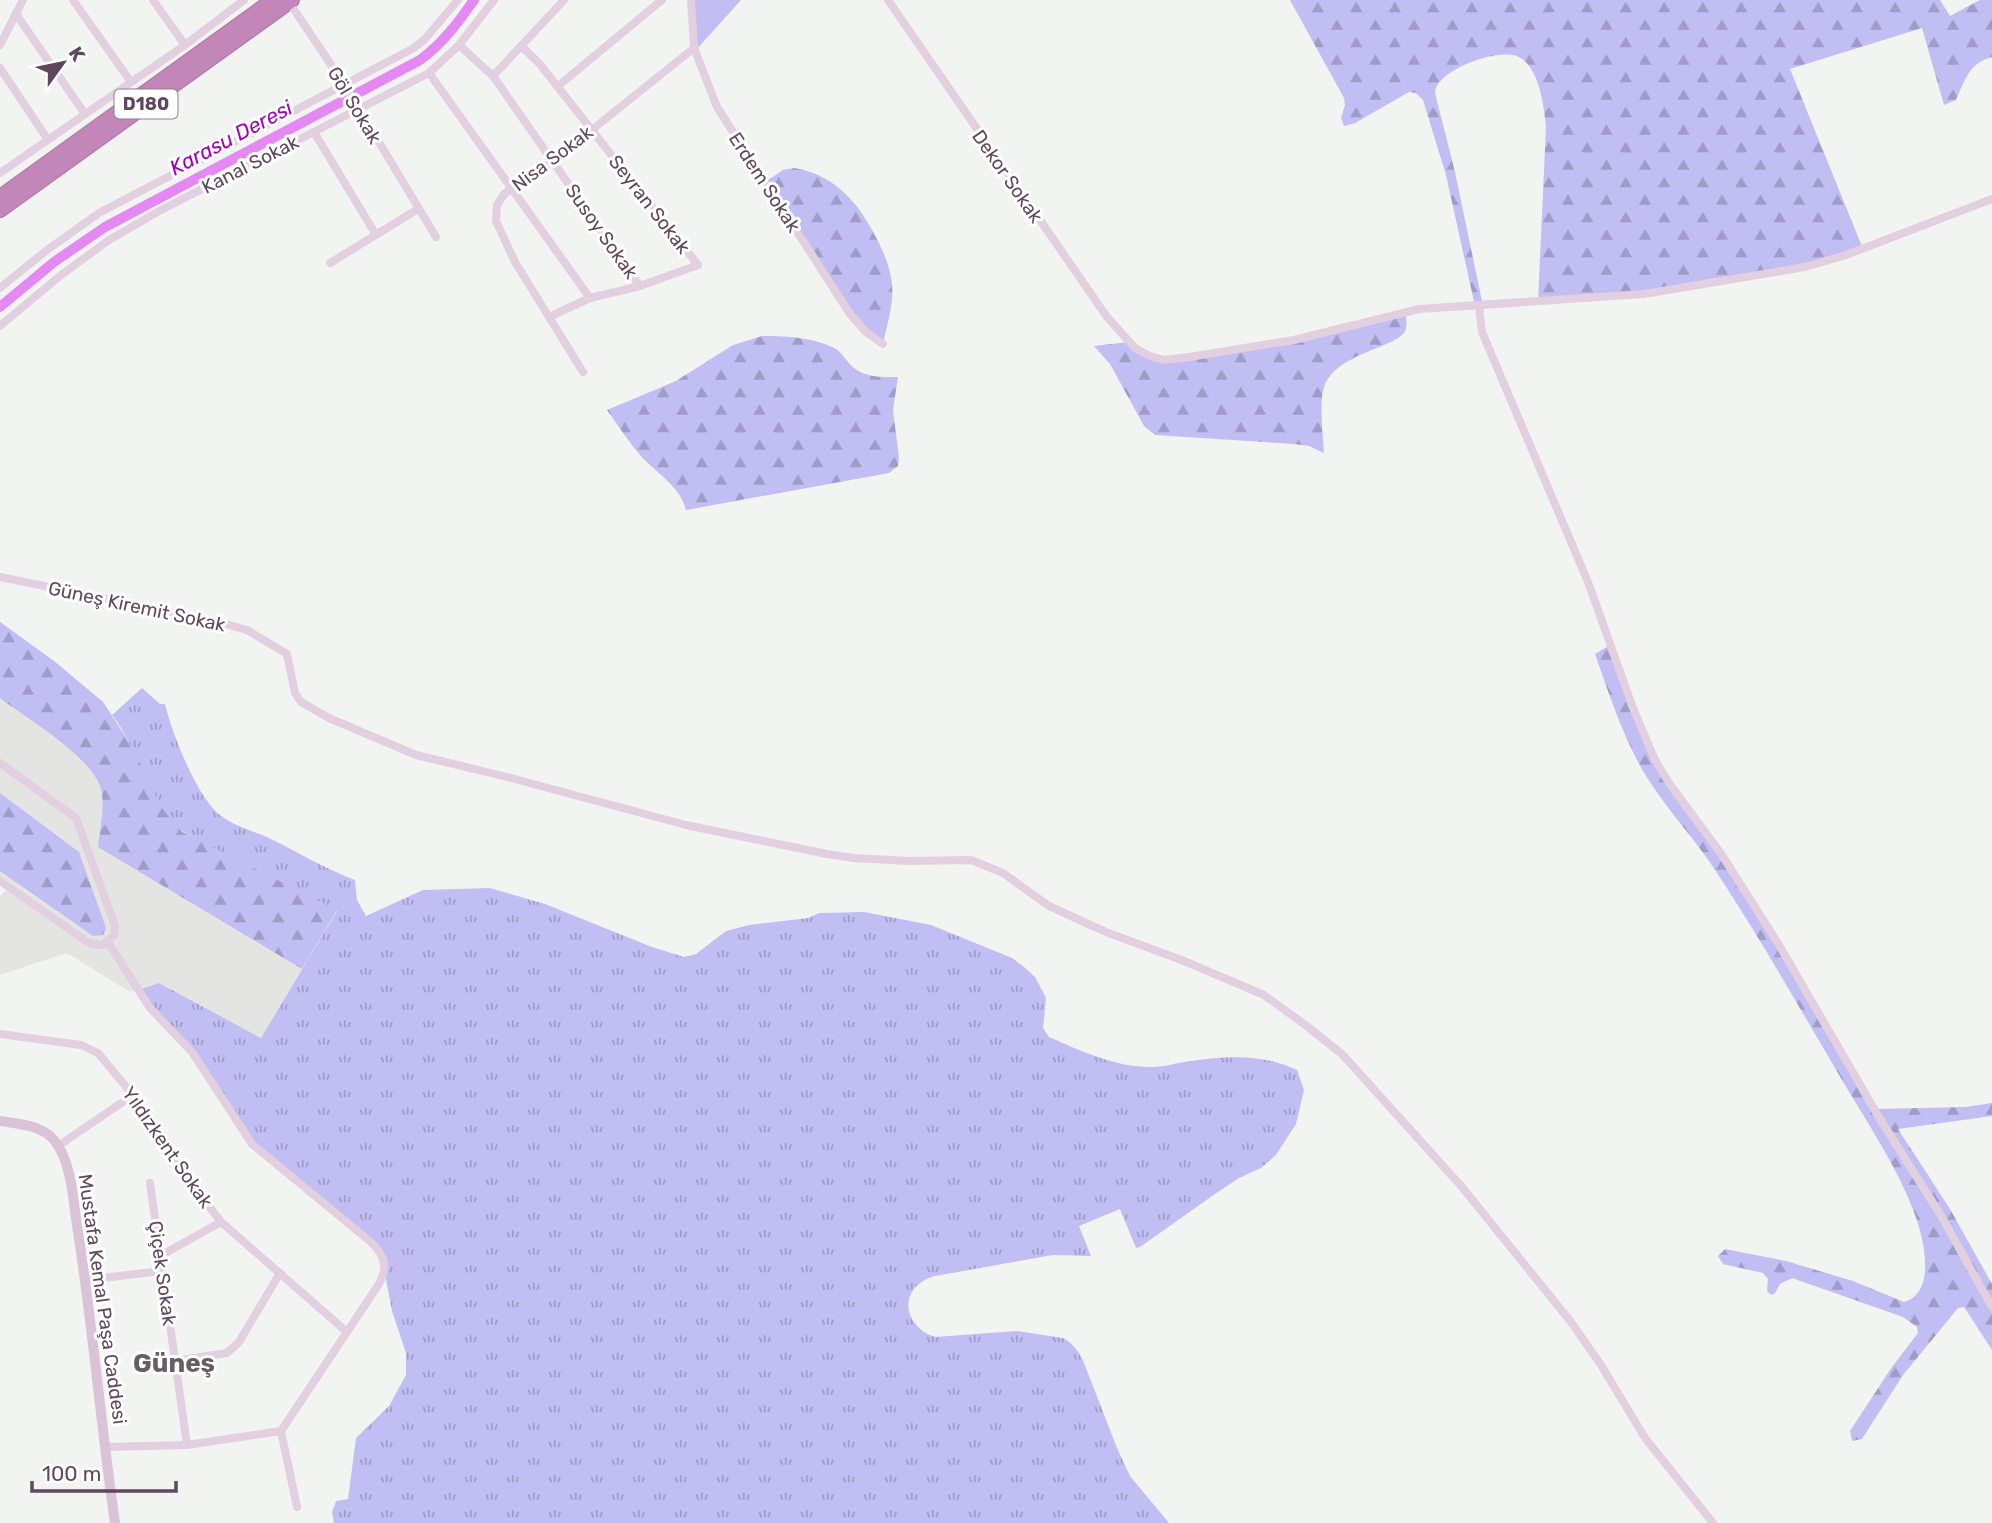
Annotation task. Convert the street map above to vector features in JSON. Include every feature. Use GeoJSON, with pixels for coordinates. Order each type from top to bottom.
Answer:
{"type":"FeatureCollection","features":[{"type":"Feature","properties":{"kind":"highway","name":"D180"},"geometry":{"type":"LineString","coordinates":[[0,197],[273,0]]}},
{"type":"Feature","properties":{"kind":"highway","name":"D180"},"geometry":{"type":"LineString","coordinates":[[0,210],[290,1]]}},
{"type":"Feature","properties":{"kind":"street"},"geometry":{"type":"LineString","coordinates":[[0,45],[23,0]]}},
{"type":"Feature","properties":{"kind":"street"},"geometry":{"type":"LineString","coordinates":[[74,0],[131,82]]}},
{"type":"Feature","properties":{"kind":"street"},"geometry":{"type":"LineString","coordinates":[[153,0],[185,45]]}},
{"type":"Feature","properties":{"kind":"street"},"geometry":{"type":"LineString","coordinates":[[0,173],[185,45],[243,0]]}},
{"type":"Feature","properties":{"kind":"street"},"geometry":{"type":"LineString","coordinates":[[0,288],[47,250],[99,214],[412,49],[424,40],[458,0]]}},
{"type":"Feature","properties":{"kind":"street","name":"Kanal Sokak"},"geometry":{"type":"LineString","coordinates":[[0,326],[61,275],[109,240],[159,211],[429,73],[459,45],[494,0]]}},
{"type":"Feature","properties":{"kind":"street"},"geometry":{"type":"LineString","coordinates":[[493,76],[564,0]]}},
{"type":"Feature","properties":{"kind":"street"},"geometry":{"type":"LineString","coordinates":[[558,86],[662,0]]}},
{"type":"Feature","properties":{"kind":"street","name":"Erdem Sokak"},"geometry":{"type":"LineString","coordinates":[[691,0],[694,48],[708,88],[735,135],[850,314],[866,332],[883,344]]}},
{"type":"Feature","properties":{"kind":"street","name":"Dekor Sokak"},"geometry":{"type":"LineString","coordinates":[[887,0],[1099,305],[1135,348],[1150,356],[1164,360],[1189,358],[1294,340],[1419,309],[1479,306]]}},
{"type":"Feature","properties":{"kind":"street","name":"Göl Sokak"},"geometry":{"type":"LineString","coordinates":[[290,1],[344,84],[436,237]]}},
{"type":"Feature","properties":{"kind":"street"},"geometry":{"type":"LineString","coordinates":[[16,14],[85,114]]}},
{"type":"Feature","properties":{"kind":"street","name":"Susoy Sokak"},"geometry":{"type":"LineString","coordinates":[[459,45],[493,76],[640,286]]}},
{"type":"Feature","properties":{"kind":"street","name":"Seyran Sokak"},"geometry":{"type":"LineString","coordinates":[[522,47],[558,86],[698,265],[640,286]]}},
{"type":"Feature","properties":{"kind":"street","name":"Nisa Sokak"},"geometry":{"type":"LineString","coordinates":[[583,372],[515,262],[496,220],[496,205],[511,189],[552,161],[694,48]]}},
{"type":"Feature","properties":{"kind":"street"},"geometry":{"type":"LineString","coordinates":[[0,68],[48,140]]}},
{"type":"Feature","properties":{"kind":"street"},"geometry":{"type":"LineString","coordinates":[[429,73],[590,298]]}},
{"type":"Feature","properties":{"kind":"street"},"geometry":{"type":"LineString","coordinates":[[314,132],[376,235]]}},
{"type":"Feature","properties":{"kind":"street"},"geometry":{"type":"LineString","coordinates":[[1992,200],[1846,256],[1805,267],[1644,294],[1479,306],[1482,332],[1588,582],[1633,708],[1656,760],[1722,855],[1779,945],[1880,1119],[1940,1214],[1992,1307]]}},
{"type":"Feature","properties":{"kind":"street"},"geometry":{"type":"LineString","coordinates":[[330,263],[418,209]]}},
{"type":"Feature","properties":{"kind":"street"},"geometry":{"type":"LineString","coordinates":[[549,317],[590,298],[640,286]]}},
{"type":"Feature","properties":{"kind":"street","name":"Güneş Kiremit Sokak"},"geometry":{"type":"LineString","coordinates":[[0,578],[247,630],[287,654],[295,693],[305,704],[329,718],[416,755],[686,825],[827,854],[909,861],[971,860],[1003,873],[1049,906],[1264,995],[1342,1054],[1480,1209],[1571,1322],[1601,1365],[1645,1438],[1713,1523]]}},
{"type":"Feature","properties":{"kind":"street"},"geometry":{"type":"LineString","coordinates":[[0,763],[76,818],[115,926],[114,936],[99,946],[89,943],[0,881]]}},
{"type":"Feature","properties":{"kind":"street"},"geometry":{"type":"LineString","coordinates":[[108,942],[150,1008],[192,1052],[252,1144],[365,1237],[381,1252],[384,1259],[384,1276],[281,1431],[297,1507]]}},
{"type":"Feature","properties":{"kind":"street","name":"Yıldızkent Sokak"},"geometry":{"type":"LineString","coordinates":[[0,1034],[90,1048],[107,1063],[133,1095],[185,1175],[221,1222],[347,1332]]}},
{"type":"Feature","properties":{"kind":"street"},"geometry":{"type":"LineString","coordinates":[[0,1121],[39,1129],[58,1146],[133,1095]]}},
{"type":"Feature","properties":{"kind":"street","name":"Mustafa Kemal Paşa Caddesi"},"geometry":{"type":"LineString","coordinates":[[58,1146],[68,1173],[85,1280],[115,1523]]}},
{"type":"Feature","properties":{"kind":"street","name":"Çiçek Sokak"},"geometry":{"type":"LineString","coordinates":[[150,1183],[187,1445]]}},
{"type":"Feature","properties":{"kind":"street"},"geometry":{"type":"LineString","coordinates":[[160,1256],[221,1222]]}},
{"type":"Feature","properties":{"kind":"street"},"geometry":{"type":"LineString","coordinates":[[85,1280],[162,1271]]}},
{"type":"Feature","properties":{"kind":"street"},"geometry":{"type":"LineString","coordinates":[[175,1361],[231,1351],[280,1273]]}},
{"type":"Feature","properties":{"kind":"street"},"geometry":{"type":"LineString","coordinates":[[105,1447],[187,1445],[281,1431]]}},
{"type":"Feature","properties":{"kind":"shaded area"},"geometry":{"type":"Polygon","coordinates":[[[0,622],[54,661],[103,702],[133,748],[337,910],[261,1038],[159,983],[130,992],[67,953],[0,975],[0,896],[9,888],[0,881],[0,622]]]}},
{"type":"Feature","properties":{"kind":"green space"},"geometry":{"type":"Polygon","coordinates":[[[691,0],[741,0],[695,51],[691,0]]]}},
{"type":"Feature","properties":{"kind":"green space"},"geometry":{"type":"Polygon","coordinates":[[[1290,0],[1940,0],[1950,16],[1980,0],[1992,0],[1992,57],[1973,68],[1956,100],[1944,105],[1922,28],[1790,69],[1863,249],[1846,255],[1644,294],[1538,302],[1546,127],[1537,80],[1521,58],[1512,55],[1485,57],[1457,68],[1438,84],[1435,93],[1455,172],[1483,306],[1475,306],[1446,175],[1423,100],[1416,93],[1409,92],[1355,123],[1344,126],[1341,118],[1344,98],[1290,0]]]}},
{"type":"Feature","properties":{"kind":"green space"},"geometry":{"type":"Polygon","coordinates":[[[794,168],[823,177],[846,194],[856,205],[879,243],[889,269],[892,292],[883,344],[866,332],[765,182],[783,170],[794,168]]]}},
{"type":"Feature","properties":{"kind":"green space"},"geometry":{"type":"Polygon","coordinates":[[[1406,313],[1406,329],[1401,336],[1354,358],[1331,375],[1324,387],[1322,401],[1324,453],[1309,446],[1294,444],[1155,435],[1144,426],[1110,364],[1094,346],[1129,342],[1164,360],[1236,351],[1406,313]]]}},
{"type":"Feature","properties":{"kind":"green space"},"geometry":{"type":"Polygon","coordinates":[[[762,336],[815,341],[837,350],[853,367],[865,374],[898,377],[893,410],[898,466],[889,473],[686,510],[679,494],[640,455],[607,410],[676,381],[733,345],[762,336]]]}},
{"type":"Feature","properties":{"kind":"green space"},"geometry":{"type":"Polygon","coordinates":[[[0,622],[54,661],[103,702],[133,748],[161,807],[182,832],[337,910],[302,969],[98,847],[102,793],[97,780],[75,754],[0,698],[0,622]]]}},
{"type":"Feature","properties":{"kind":"green space"},"geometry":{"type":"Polygon","coordinates":[[[1610,645],[1655,760],[1701,823],[1875,1109],[1965,1107],[1992,1103],[1992,1116],[1898,1129],[1950,1209],[1992,1284],[1992,1350],[1964,1307],[1958,1308],[1903,1375],[1862,1439],[1852,1441],[1850,1431],[1918,1333],[1917,1327],[1903,1317],[1792,1278],[1780,1284],[1771,1295],[1767,1291],[1768,1279],[1763,1273],[1723,1264],[1718,1256],[1725,1249],[1786,1261],[1853,1281],[1904,1302],[1915,1296],[1924,1275],[1924,1248],[1918,1222],[1889,1159],[1759,939],[1709,861],[1658,794],[1635,757],[1616,714],[1595,654],[1610,645]]]}},
{"type":"Feature","properties":{"kind":"green space"},"geometry":{"type":"Polygon","coordinates":[[[142,688],[160,704],[165,704],[187,766],[214,810],[236,825],[267,837],[355,880],[357,900],[366,916],[423,890],[490,888],[545,904],[684,957],[696,954],[726,931],[749,925],[808,918],[819,913],[864,912],[931,925],[1012,958],[1035,977],[1046,998],[1043,1028],[1049,1037],[1086,1053],[1140,1067],[1242,1057],[1270,1061],[1297,1070],[1304,1090],[1296,1124],[1276,1155],[1261,1168],[1239,1178],[1140,1247],[1136,1248],[1120,1209],[1079,1226],[1091,1256],[1053,1255],[935,1276],[923,1281],[910,1297],[908,1306],[915,1324],[935,1337],[1017,1331],[1063,1338],[1070,1343],[1084,1363],[1130,1476],[1169,1523],[334,1523],[332,1512],[336,1501],[348,1499],[356,1438],[389,1406],[406,1375],[406,1353],[392,1311],[381,1253],[259,1151],[199,1062],[138,990],[159,983],[261,1038],[337,911],[203,844],[171,822],[161,810],[128,741],[112,715],[142,688]]]}},
{"type":"Feature","properties":{"kind":"green space"},"geometry":{"type":"Polygon","coordinates":[[[0,793],[79,852],[106,928],[103,935],[93,936],[0,871],[0,793]]]}},
{"type":"Feature","properties":{"kind":"waterway","name":"Karasu Deresi"},"geometry":{"type":"LineString","coordinates":[[0,307],[54,262],[105,227],[420,60],[449,33],[474,0]]}},
{"type":"Feature","properties":{"kind":"district","name":"Güneş"},"geometry":{"type":"Point","coordinates":[174,1363]}}]}
